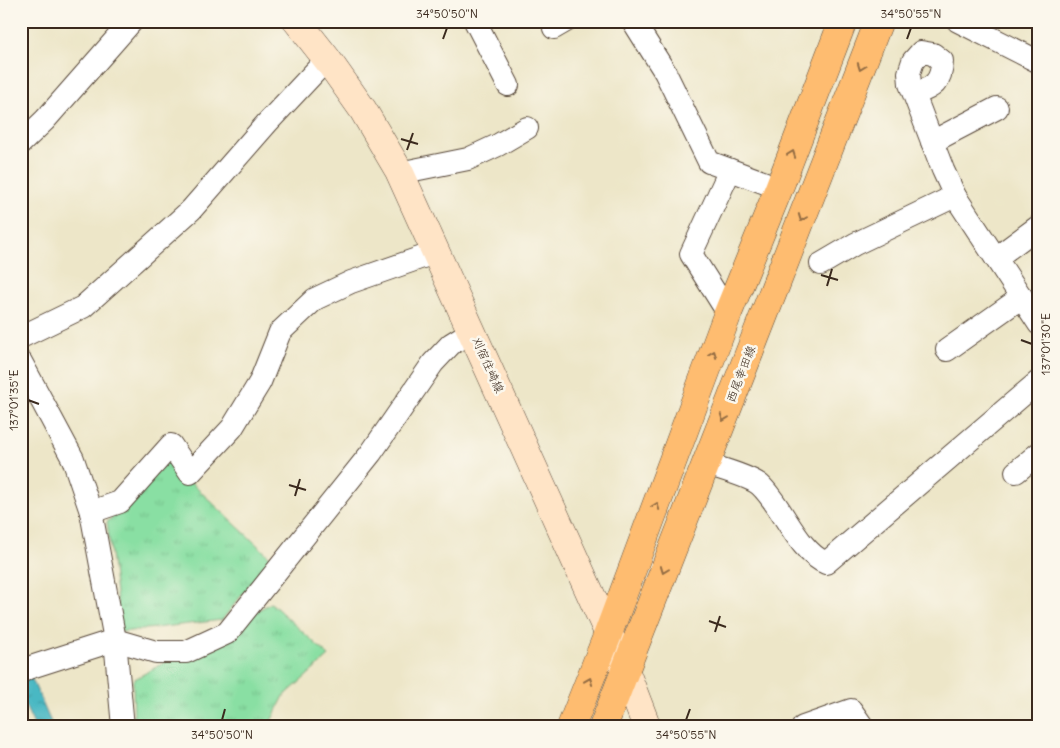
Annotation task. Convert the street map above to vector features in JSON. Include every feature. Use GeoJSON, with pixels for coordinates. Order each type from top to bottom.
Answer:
{"type":"FeatureCollection","features":[{"type":"Feature","properties":{"kind":"main road","name":"刈宿住崎線"},"geometry":{"type":"LineString","coordinates":[[297,21],[363,110],[400,173],[624,670],[646,727]]}},
{"type":"Feature","properties":{"kind":"main road"},"geometry":{"type":"LineString","coordinates":[[571,727],[608,634],[728,314],[843,21]]}},
{"type":"Feature","properties":{"kind":"main road","name":"西尾幸田線"},"geometry":{"type":"LineString","coordinates":[[603,727],[879,21]]}},
{"type":"Feature","properties":{"kind":"street"},"geometry":{"type":"LineString","coordinates":[[21,142],[45,120],[132,21]]}},
{"type":"Feature","properties":{"kind":"street"},"geometry":{"type":"LineString","coordinates":[[475,21],[508,85]]}},
{"type":"Feature","properties":{"kind":"street"},"geometry":{"type":"LineString","coordinates":[[633,21],[665,72],[709,162],[779,188]]}},
{"type":"Feature","properties":{"kind":"street"},"geometry":{"type":"LineString","coordinates":[[958,21],[1039,62]]}},
{"type":"Feature","properties":{"kind":"street"},"geometry":{"type":"LineString","coordinates":[[21,337],[83,307],[183,216],[327,59]]}},
{"type":"Feature","properties":{"kind":"street"},"geometry":{"type":"LineString","coordinates":[[914,94],[955,196],[1039,324]]}},
{"type":"Feature","properties":{"kind":"street"},"geometry":{"type":"LineString","coordinates":[[932,142],[997,108]]}},
{"type":"Feature","properties":{"kind":"street"},"geometry":{"type":"LineString","coordinates":[[400,173],[468,159],[498,145],[527,128]]}},
{"type":"Feature","properties":{"kind":"street"},"geometry":{"type":"LineString","coordinates":[[728,314],[691,254],[730,170]]}},
{"type":"Feature","properties":{"kind":"street"},"geometry":{"type":"LineString","coordinates":[[821,264],[855,244],[955,196]]}},
{"type":"Feature","properties":{"kind":"street"},"geometry":{"type":"LineString","coordinates":[[996,258],[1039,226]]}},
{"type":"Feature","properties":{"kind":"street"},"geometry":{"type":"LineString","coordinates":[[92,512],[120,502],[171,445],[190,473],[232,428],[260,382],[280,332],[315,298],[351,282],[437,252]]}},
{"type":"Feature","properties":{"kind":"street"},"geometry":{"type":"LineString","coordinates":[[947,350],[1022,297]]}},
{"type":"Feature","properties":{"kind":"street"},"geometry":{"type":"LineString","coordinates":[[21,672],[28,668],[115,640],[156,652],[186,652],[227,633],[371,453],[433,363],[451,344],[472,331]]}},
{"type":"Feature","properties":{"kind":"street"},"geometry":{"type":"LineString","coordinates":[[21,362],[72,459],[92,512],[115,640],[123,727]]}},
{"type":"Feature","properties":{"kind":"street"},"geometry":{"type":"LineString","coordinates":[[706,464],[758,483],[768,493],[787,524],[817,559],[826,563],[1039,381]]}},
{"type":"Feature","properties":{"kind":"street"},"geometry":{"type":"LineString","coordinates":[[1016,472],[1039,453]]}},
{"type":"Feature","properties":{"kind":"street"},"geometry":{"type":"LineString","coordinates":[[803,727],[851,710],[863,727]]}},
{"type":"Feature","properties":{"kind":"green space"},"geometry":{"type":"Polygon","coordinates":[[[168,461],[271,558],[222,620],[121,632],[107,522],[168,461]]]}},
{"type":"Feature","properties":{"kind":"green space"},"geometry":{"type":"Polygon","coordinates":[[[271,603],[329,656],[284,696],[268,727],[134,727],[133,680],[271,603]]]}},
{"type":"Feature","properties":{"kind":"water"},"geometry":{"type":"Polygon","coordinates":[[[21,654],[53,727],[35,727],[21,697],[21,654]]]}}]}
